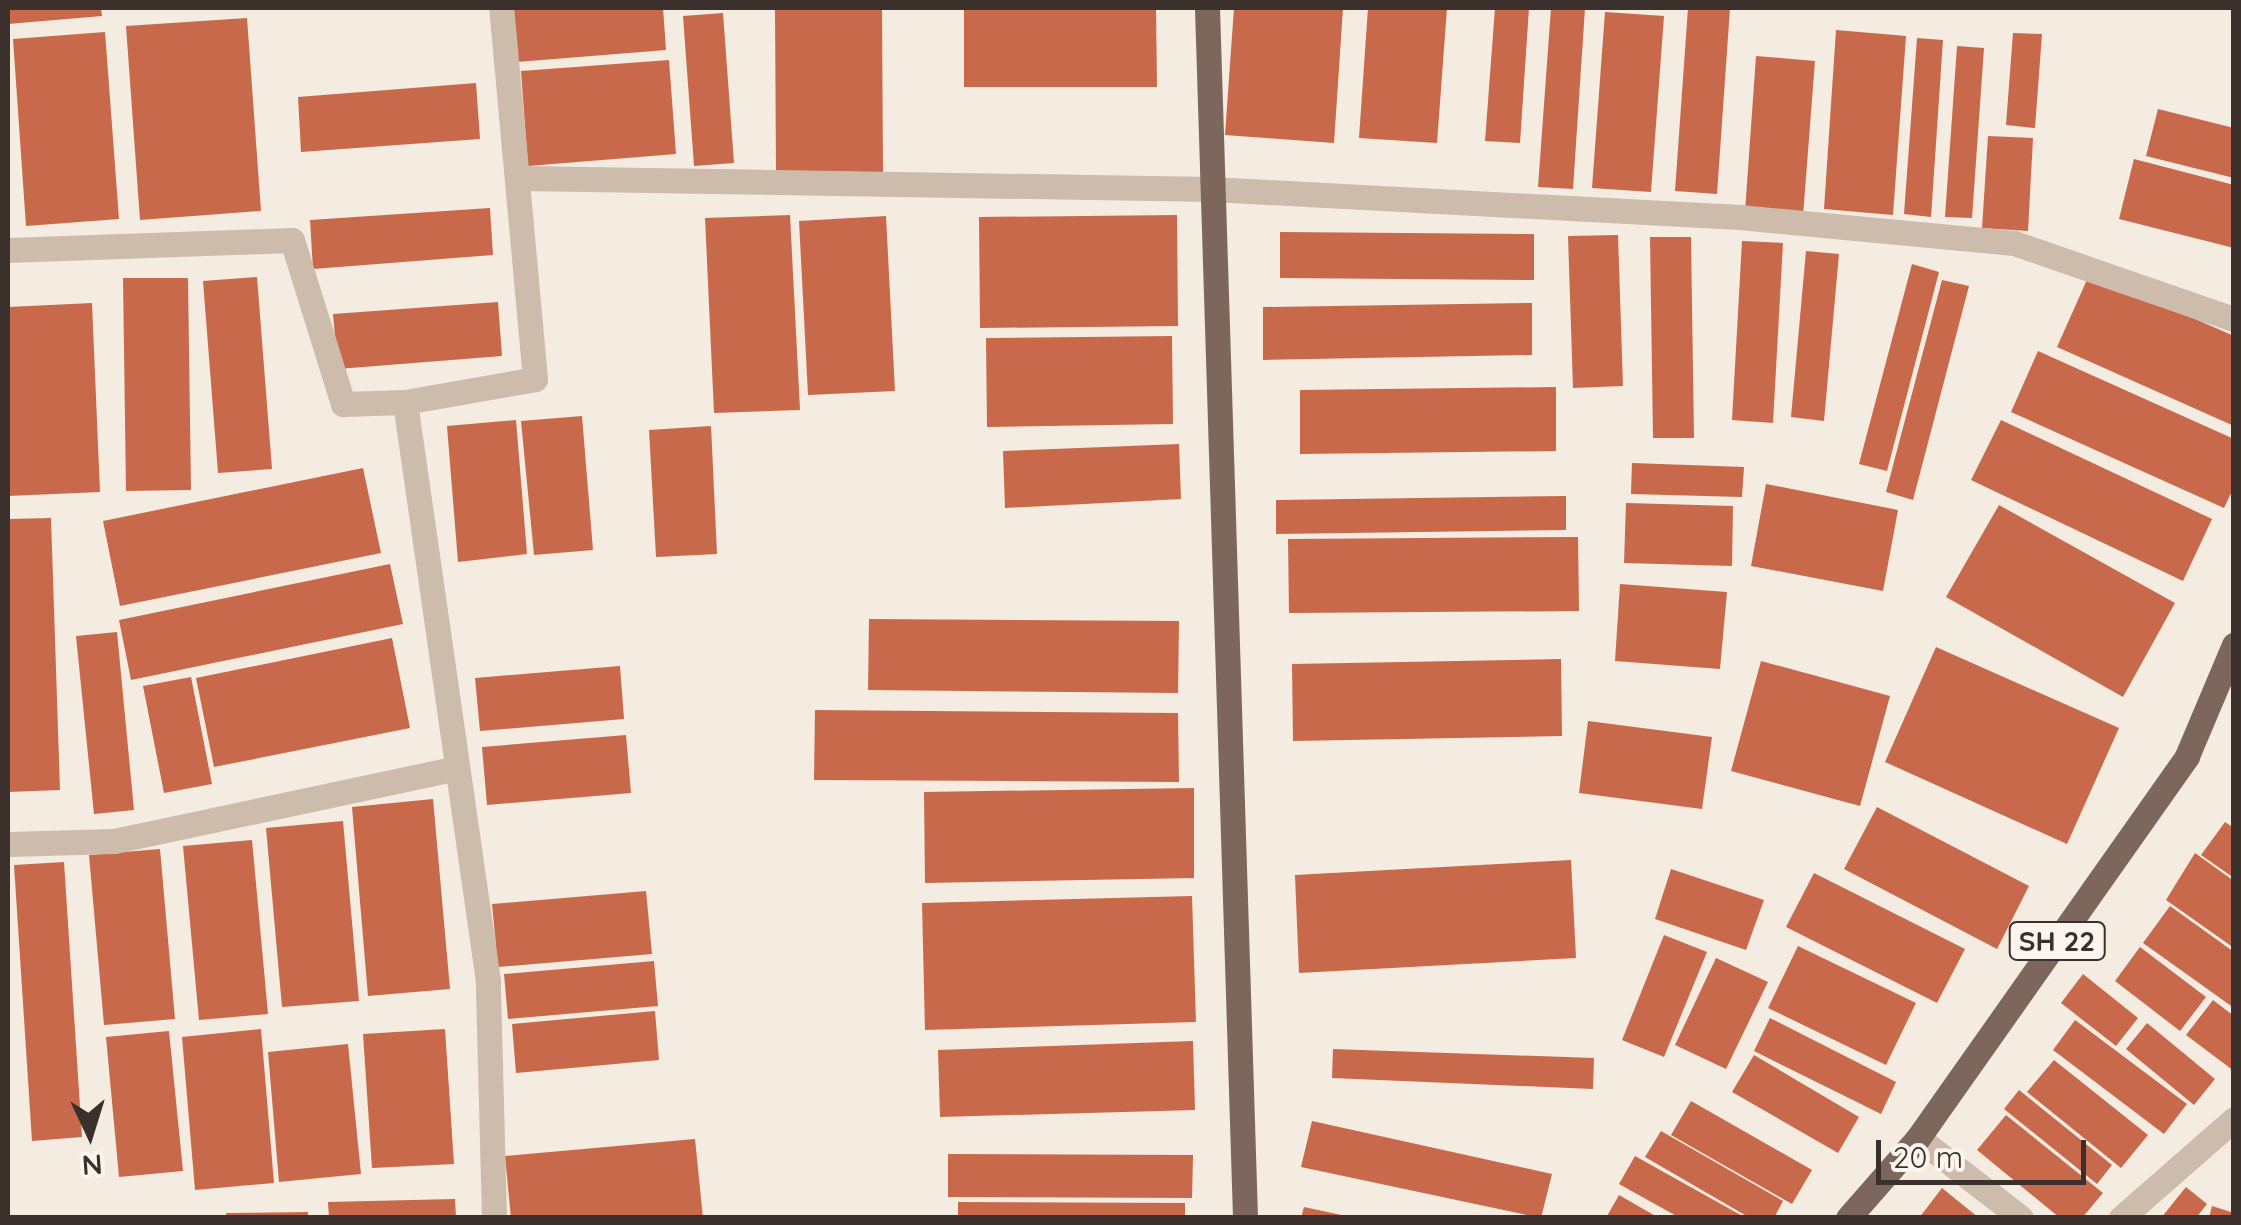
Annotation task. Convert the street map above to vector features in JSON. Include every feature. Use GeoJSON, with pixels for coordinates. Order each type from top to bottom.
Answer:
{"type":"FeatureCollection","features":[{"type":"Feature","properties":{"kind":"main road"},"geometry":{"type":"LineString","coordinates":[[1207,8],[1245,1218]]}},
{"type":"Feature","properties":{"kind":"main road","name":"SH 22"},"geometry":{"type":"LineString","coordinates":[[1848,1218],[1918,1138],[2187,756],[2234,645]]}},
{"type":"Feature","properties":{"kind":"street"},"geometry":{"type":"LineString","coordinates":[[8,250],[292,240],[344,404],[405,402],[535,379],[502,8]]}},
{"type":"Feature","properties":{"kind":"street"},"geometry":{"type":"LineString","coordinates":[[520,178],[1212,189],[1740,217],[2014,243],[2234,320]]}},
{"type":"Feature","properties":{"kind":"street"},"geometry":{"type":"LineString","coordinates":[[405,402],[488,981],[494,1218]]}},
{"type":"Feature","properties":{"kind":"street"},"geometry":{"type":"LineString","coordinates":[[8,844],[114,841],[457,768]]}},
{"type":"Feature","properties":{"kind":"street"},"geometry":{"type":"LineString","coordinates":[[2121,1218],[2234,1119]]}},
{"type":"Feature","properties":{"kind":"street"},"geometry":{"type":"LineString","coordinates":[[1918,1138],[2020,1218]]}},
{"type":"Feature","properties":{"kind":"building"},"geometry":{"type":"Polygon","coordinates":[[[8,8],[101,8],[102,16],[8,24],[8,8]]]}},
{"type":"Feature","properties":{"kind":"building"},"geometry":{"type":"Polygon","coordinates":[[[513,8],[663,8],[666,50],[517,62],[513,8]]]}},
{"type":"Feature","properties":{"kind":"building"},"geometry":{"type":"Polygon","coordinates":[[[775,8],[882,8],[883,172],[776,173],[775,8]]]}},
{"type":"Feature","properties":{"kind":"building"},"geometry":{"type":"Polygon","coordinates":[[[964,8],[1156,8],[1157,87],[964,87],[964,8]]]}},
{"type":"Feature","properties":{"kind":"building"},"geometry":{"type":"Polygon","coordinates":[[[1234,8],[1343,8],[1334,143],[1225,135],[1234,8]]]}},
{"type":"Feature","properties":{"kind":"building"},"geometry":{"type":"Polygon","coordinates":[[[1368,8],[1447,8],[1437,143],[1359,138],[1368,8]]]}},
{"type":"Feature","properties":{"kind":"building"},"geometry":{"type":"Polygon","coordinates":[[[1495,8],[1529,8],[1520,143],[1485,141],[1495,8]]]}},
{"type":"Feature","properties":{"kind":"building"},"geometry":{"type":"Polygon","coordinates":[[[1551,8],[1585,8],[1573,189],[1538,187],[1551,8]]]}},
{"type":"Feature","properties":{"kind":"building"},"geometry":{"type":"Polygon","coordinates":[[[1688,8],[1730,8],[1717,194],[1675,191],[1688,8]]]}},
{"type":"Feature","properties":{"kind":"building"},"geometry":{"type":"Polygon","coordinates":[[[1605,12],[1664,16],[1651,192],[1592,188],[1605,12]]]}},
{"type":"Feature","properties":{"kind":"building"},"geometry":{"type":"Polygon","coordinates":[[[723,13],[734,163],[694,166],[683,16],[723,13]]]}},
{"type":"Feature","properties":{"kind":"building"},"geometry":{"type":"Polygon","coordinates":[[[247,18],[261,211],[140,220],[126,26],[247,18]]]}},
{"type":"Feature","properties":{"kind":"building"},"geometry":{"type":"Polygon","coordinates":[[[1836,30],[1906,36],[1893,215],[1824,209],[1836,30]]]}},
{"type":"Feature","properties":{"kind":"building"},"geometry":{"type":"Polygon","coordinates":[[[105,32],[119,219],[26,226],[13,39],[105,32]]]}},
{"type":"Feature","properties":{"kind":"building"},"geometry":{"type":"Polygon","coordinates":[[[2013,33],[2042,34],[2035,128],[2006,125],[2013,33]]]}},
{"type":"Feature","properties":{"kind":"building"},"geometry":{"type":"Polygon","coordinates":[[[1917,38],[1943,40],[1931,217],[1904,214],[1917,38]]]}},
{"type":"Feature","properties":{"kind":"building"},"geometry":{"type":"Polygon","coordinates":[[[1957,46],[1984,48],[1972,218],[1945,217],[1957,46]]]}},
{"type":"Feature","properties":{"kind":"building"},"geometry":{"type":"Polygon","coordinates":[[[1756,56],[1815,61],[1803,216],[1745,212],[1756,56]]]}},
{"type":"Feature","properties":{"kind":"building"},"geometry":{"type":"Polygon","coordinates":[[[669,60],[676,154],[528,166],[521,71],[669,60]]]}},
{"type":"Feature","properties":{"kind":"building"},"geometry":{"type":"Polygon","coordinates":[[[476,83],[480,139],[301,152],[298,97],[476,83]]]}},
{"type":"Feature","properties":{"kind":"building"},"geometry":{"type":"Polygon","coordinates":[[[2158,109],[2234,128],[2234,178],[2146,156],[2158,109]]]}},
{"type":"Feature","properties":{"kind":"building"},"geometry":{"type":"Polygon","coordinates":[[[1988,136],[2033,138],[2028,231],[1982,228],[1988,136]]]}},
{"type":"Feature","properties":{"kind":"building"},"geometry":{"type":"Polygon","coordinates":[[[2134,159],[2234,185],[2234,248],[2119,219],[2134,159]]]}},
{"type":"Feature","properties":{"kind":"building"},"geometry":{"type":"Polygon","coordinates":[[[490,208],[493,255],[313,269],[310,220],[490,208]]]}},
{"type":"Feature","properties":{"kind":"building"},"geometry":{"type":"Polygon","coordinates":[[[790,215],[800,410],[714,413],[705,218],[790,215]]]}},
{"type":"Feature","properties":{"kind":"building"},"geometry":{"type":"Polygon","coordinates":[[[1177,215],[1178,326],[980,328],[979,217],[1177,215]]]}},
{"type":"Feature","properties":{"kind":"building"},"geometry":{"type":"Polygon","coordinates":[[[886,216],[895,391],[808,395],[799,221],[886,216]]]}},
{"type":"Feature","properties":{"kind":"building"},"geometry":{"type":"Polygon","coordinates":[[[1280,232],[1534,234],[1534,280],[1280,278],[1280,232]]]}},
{"type":"Feature","properties":{"kind":"building"},"geometry":{"type":"Polygon","coordinates":[[[1618,235],[1623,386],[1573,388],[1568,236],[1618,235]]]}},
{"type":"Feature","properties":{"kind":"building"},"geometry":{"type":"Polygon","coordinates":[[[1650,237],[1691,237],[1694,438],[1653,438],[1650,237]]]}},
{"type":"Feature","properties":{"kind":"building"},"geometry":{"type":"Polygon","coordinates":[[[1742,241],[1783,243],[1773,423],[1732,420],[1742,241]]]}},
{"type":"Feature","properties":{"kind":"building"},"geometry":{"type":"Polygon","coordinates":[[[1806,251],[1839,254],[1824,421],[1791,417],[1806,251]]]}},
{"type":"Feature","properties":{"kind":"building"},"geometry":{"type":"Polygon","coordinates":[[[1912,264],[1939,272],[1887,471],[1859,464],[1912,264]]]}},
{"type":"Feature","properties":{"kind":"building"},"geometry":{"type":"Polygon","coordinates":[[[2090,273],[2234,336],[2234,426],[2057,347],[2090,273]]]}},
{"type":"Feature","properties":{"kind":"building"},"geometry":{"type":"Polygon","coordinates":[[[257,277],[272,469],[218,473],[203,281],[257,277]]]}},
{"type":"Feature","properties":{"kind":"building"},"geometry":{"type":"Polygon","coordinates":[[[123,278],[188,278],[191,490],[126,491],[123,278]]]}},
{"type":"Feature","properties":{"kind":"building"},"geometry":{"type":"Polygon","coordinates":[[[1942,280],[1969,286],[1913,500],[1886,492],[1942,280]]]}},
{"type":"Feature","properties":{"kind":"building"},"geometry":{"type":"Polygon","coordinates":[[[498,302],[502,356],[338,369],[333,314],[498,302]]]}},
{"type":"Feature","properties":{"kind":"building"},"geometry":{"type":"Polygon","coordinates":[[[92,303],[100,492],[8,496],[8,307],[92,303]]]}},
{"type":"Feature","properties":{"kind":"building"},"geometry":{"type":"Polygon","coordinates":[[[1532,303],[1532,355],[1263,360],[1263,307],[1532,303]]]}},
{"type":"Feature","properties":{"kind":"building"},"geometry":{"type":"Polygon","coordinates":[[[1172,336],[1173,424],[987,427],[986,338],[1172,336]]]}},
{"type":"Feature","properties":{"kind":"building"},"geometry":{"type":"Polygon","coordinates":[[[2038,351],[2234,439],[2234,487],[2224,508],[2011,412],[2038,351]]]}},
{"type":"Feature","properties":{"kind":"building"},"geometry":{"type":"Polygon","coordinates":[[[1556,387],[1556,451],[1300,454],[1300,390],[1556,387]]]}},
{"type":"Feature","properties":{"kind":"building"},"geometry":{"type":"Polygon","coordinates":[[[582,416],[593,550],[534,555],[521,421],[582,416]]]}},
{"type":"Feature","properties":{"kind":"building"},"geometry":{"type":"Polygon","coordinates":[[[516,420],[527,554],[458,562],[447,426],[516,420]]]}},
{"type":"Feature","properties":{"kind":"building"},"geometry":{"type":"Polygon","coordinates":[[[2001,420],[2212,519],[2183,581],[1971,480],[2001,420]]]}},
{"type":"Feature","properties":{"kind":"building"},"geometry":{"type":"Polygon","coordinates":[[[711,426],[717,554],[656,557],[649,430],[711,426]]]}},
{"type":"Feature","properties":{"kind":"building"},"geometry":{"type":"Polygon","coordinates":[[[1179,444],[1181,499],[1005,508],[1003,451],[1179,444]]]}},
{"type":"Feature","properties":{"kind":"building"},"geometry":{"type":"Polygon","coordinates":[[[1632,463],[1744,467],[1742,497],[1631,494],[1632,463]]]}},
{"type":"Feature","properties":{"kind":"building"},"geometry":{"type":"Polygon","coordinates":[[[363,468],[381,553],[120,606],[103,521],[363,468]]]}},
{"type":"Feature","properties":{"kind":"building"},"geometry":{"type":"Polygon","coordinates":[[[1766,484],[1898,510],[1883,591],[1751,566],[1766,484]]]}},
{"type":"Feature","properties":{"kind":"building"},"geometry":{"type":"Polygon","coordinates":[[[1566,496],[1566,530],[1276,534],[1276,500],[1566,496]]]}},
{"type":"Feature","properties":{"kind":"building"},"geometry":{"type":"Polygon","coordinates":[[[1626,503],[1733,506],[1732,566],[1624,563],[1626,503]]]}},
{"type":"Feature","properties":{"kind":"building"},"geometry":{"type":"Polygon","coordinates":[[[1999,505],[2175,603],[2123,697],[1946,597],[1999,505]]]}},
{"type":"Feature","properties":{"kind":"building"},"geometry":{"type":"Polygon","coordinates":[[[51,518],[60,790],[8,792],[8,519],[51,518]]]}},
{"type":"Feature","properties":{"kind":"building"},"geometry":{"type":"Polygon","coordinates":[[[1578,537],[1579,611],[1289,613],[1288,539],[1578,537]]]}},
{"type":"Feature","properties":{"kind":"building"},"geometry":{"type":"Polygon","coordinates":[[[390,564],[403,624],[131,680],[119,620],[390,564]]]}},
{"type":"Feature","properties":{"kind":"building"},"geometry":{"type":"Polygon","coordinates":[[[1620,584],[1727,592],[1720,669],[1615,661],[1620,584]]]}},
{"type":"Feature","properties":{"kind":"building"},"geometry":{"type":"Polygon","coordinates":[[[869,619],[1179,621],[1178,693],[868,690],[869,619]]]}},
{"type":"Feature","properties":{"kind":"building"},"geometry":{"type":"Polygon","coordinates":[[[117,632],[134,810],[94,814],[76,636],[117,632]]]}},
{"type":"Feature","properties":{"kind":"building"},"geometry":{"type":"Polygon","coordinates":[[[392,638],[410,728],[214,767],[196,678],[392,638]]]}},
{"type":"Feature","properties":{"kind":"building"},"geometry":{"type":"Polygon","coordinates":[[[1936,647],[2119,728],[2067,844],[1885,762],[1936,647]]]}},
{"type":"Feature","properties":{"kind":"building"},"geometry":{"type":"Polygon","coordinates":[[[1561,659],[1562,736],[1293,741],[1292,664],[1561,659]]]}},
{"type":"Feature","properties":{"kind":"building"},"geometry":{"type":"Polygon","coordinates":[[[1761,661],[1890,696],[1860,806],[1731,771],[1761,661]]]}},
{"type":"Feature","properties":{"kind":"building"},"geometry":{"type":"Polygon","coordinates":[[[620,666],[624,719],[480,731],[475,678],[620,666]]]}},
{"type":"Feature","properties":{"kind":"building"},"geometry":{"type":"Polygon","coordinates":[[[191,677],[212,784],[164,793],[143,686],[191,677]]]}},
{"type":"Feature","properties":{"kind":"building"},"geometry":{"type":"Polygon","coordinates":[[[815,710],[1178,713],[1179,782],[814,780],[815,710]]]}},
{"type":"Feature","properties":{"kind":"building"},"geometry":{"type":"Polygon","coordinates":[[[1588,721],[1712,737],[1702,809],[1579,793],[1588,721]]]}},
{"type":"Feature","properties":{"kind":"building"},"geometry":{"type":"Polygon","coordinates":[[[626,735],[631,793],[487,805],[482,747],[626,735]]]}},
{"type":"Feature","properties":{"kind":"building"},"geometry":{"type":"Polygon","coordinates":[[[1194,788],[1194,878],[925,883],[924,792],[1194,788]]]}},
{"type":"Feature","properties":{"kind":"building"},"geometry":{"type":"Polygon","coordinates":[[[433,799],[450,989],[368,996],[352,807],[433,799]]]}},
{"type":"Feature","properties":{"kind":"building"},"geometry":{"type":"Polygon","coordinates":[[[1877,807],[2029,886],[1997,949],[1844,869],[1877,807]]]}},
{"type":"Feature","properties":{"kind":"building"},"geometry":{"type":"Polygon","coordinates":[[[343,821],[359,1001],[282,1007],[266,828],[343,821]]]}},
{"type":"Feature","properties":{"kind":"building"},"geometry":{"type":"Polygon","coordinates":[[[2225,822],[2234,828],[2234,878],[2201,855],[2225,822]]]}},
{"type":"Feature","properties":{"kind":"building"},"geometry":{"type":"Polygon","coordinates":[[[252,840],[268,1014],[199,1020],[183,846],[252,840]]]}},
{"type":"Feature","properties":{"kind":"building"},"geometry":{"type":"Polygon","coordinates":[[[160,849],[175,1019],[104,1025],[89,855],[160,849]]]}},
{"type":"Feature","properties":{"kind":"building"},"geometry":{"type":"Polygon","coordinates":[[[2195,853],[2234,881],[2234,948],[2166,900],[2195,853]]]}},
{"type":"Feature","properties":{"kind":"building"},"geometry":{"type":"Polygon","coordinates":[[[1571,860],[1576,958],[1299,973],[1295,875],[1571,860]]]}},
{"type":"Feature","properties":{"kind":"building"},"geometry":{"type":"Polygon","coordinates":[[[64,862],[82,1137],[32,1141],[14,865],[64,862]]]}},
{"type":"Feature","properties":{"kind":"building"},"geometry":{"type":"Polygon","coordinates":[[[1671,869],[1764,900],[1746,950],[1655,919],[1671,869]]]}},
{"type":"Feature","properties":{"kind":"building"},"geometry":{"type":"Polygon","coordinates":[[[1814,873],[1965,949],[1937,1003],[1786,927],[1814,873]]]}},
{"type":"Feature","properties":{"kind":"building"},"geometry":{"type":"Polygon","coordinates":[[[646,891],[652,954],[498,967],[492,904],[646,891]]]}},
{"type":"Feature","properties":{"kind":"building"},"geometry":{"type":"Polygon","coordinates":[[[1192,896],[1196,1022],[925,1030],[922,903],[1192,896]]]}},
{"type":"Feature","properties":{"kind":"building"},"geometry":{"type":"Polygon","coordinates":[[[2170,906],[2234,952],[2234,1008],[2143,943],[2170,906]]]}},
{"type":"Feature","properties":{"kind":"building"},"geometry":{"type":"Polygon","coordinates":[[[1664,935],[1707,952],[1664,1057],[1622,1040],[1664,935]]]}},
{"type":"Feature","properties":{"kind":"building"},"geometry":{"type":"Polygon","coordinates":[[[1798,946],[1916,1003],[1886,1065],[1768,1008],[1798,946]]]}},
{"type":"Feature","properties":{"kind":"building"},"geometry":{"type":"Polygon","coordinates":[[[2140,947],[2206,997],[2180,1031],[2115,981],[2140,947]]]}},
{"type":"Feature","properties":{"kind":"building"},"geometry":{"type":"Polygon","coordinates":[[[1716,958],[1768,982],[1726,1069],[1675,1045],[1716,958]]]}},
{"type":"Feature","properties":{"kind":"building"},"geometry":{"type":"Polygon","coordinates":[[[654,961],[658,1006],[508,1019],[504,974],[654,961]]]}},
{"type":"Feature","properties":{"kind":"building"},"geometry":{"type":"Polygon","coordinates":[[[2083,974],[2138,1018],[2116,1046],[2061,1003],[2083,974]]]}},
{"type":"Feature","properties":{"kind":"building"},"geometry":{"type":"Polygon","coordinates":[[[2213,1000],[2234,1016],[2234,1071],[2186,1035],[2213,1000]]]}},
{"type":"Feature","properties":{"kind":"building"},"geometry":{"type":"Polygon","coordinates":[[[655,1011],[659,1060],[516,1073],[512,1024],[655,1011]]]}},
{"type":"Feature","properties":{"kind":"building"},"geometry":{"type":"Polygon","coordinates":[[[1770,1018],[1896,1082],[1881,1114],[1754,1051],[1770,1018]]]}},
{"type":"Feature","properties":{"kind":"building"},"geometry":{"type":"Polygon","coordinates":[[[2075,1020],[2187,1104],[2164,1134],[2053,1050],[2075,1020]]]}},
{"type":"Feature","properties":{"kind":"building"},"geometry":{"type":"Polygon","coordinates":[[[2147,1023],[2215,1079],[2194,1105],[2126,1049],[2147,1023]]]}},
{"type":"Feature","properties":{"kind":"building"},"geometry":{"type":"Polygon","coordinates":[[[261,1029],[274,1183],[195,1190],[182,1037],[261,1029]]]}},
{"type":"Feature","properties":{"kind":"building"},"geometry":{"type":"Polygon","coordinates":[[[445,1029],[454,1164],[372,1168],[363,1034],[445,1029]]]}},
{"type":"Feature","properties":{"kind":"building"},"geometry":{"type":"Polygon","coordinates":[[[169,1031],[183,1171],[119,1177],[106,1037],[169,1031]]]}},
{"type":"Feature","properties":{"kind":"building"},"geometry":{"type":"Polygon","coordinates":[[[1193,1041],[1195,1110],[940,1117],[938,1050],[1193,1041]]]}},
{"type":"Feature","properties":{"kind":"building"},"geometry":{"type":"Polygon","coordinates":[[[348,1044],[361,1174],[279,1182],[268,1052],[348,1044]]]}},
{"type":"Feature","properties":{"kind":"building"},"geometry":{"type":"Polygon","coordinates":[[[1333,1049],[1594,1058],[1593,1089],[1332,1078],[1333,1049]]]}},
{"type":"Feature","properties":{"kind":"building"},"geometry":{"type":"Polygon","coordinates":[[[1754,1055],[1859,1117],[1838,1153],[1732,1092],[1754,1055]]]}},
{"type":"Feature","properties":{"kind":"building"},"geometry":{"type":"Polygon","coordinates":[[[2054,1060],[2148,1135],[2121,1168],[2027,1092],[2054,1060]]]}},
{"type":"Feature","properties":{"kind":"building"},"geometry":{"type":"Polygon","coordinates":[[[2019,1090],[2112,1165],[2097,1184],[2004,1109],[2019,1090]]]}},
{"type":"Feature","properties":{"kind":"building"},"geometry":{"type":"Polygon","coordinates":[[[1691,1101],[1812,1170],[1792,1204],[1671,1135],[1691,1101]]]}},
{"type":"Feature","properties":{"kind":"building"},"geometry":{"type":"Polygon","coordinates":[[[2006,1115],[2103,1193],[2082,1218],[2060,1218],[1977,1150],[2006,1115]]]}},
{"type":"Feature","properties":{"kind":"building"},"geometry":{"type":"Polygon","coordinates":[[[1312,1121],[1552,1174],[1541,1218],[1301,1167],[1312,1121]]]}},
{"type":"Feature","properties":{"kind":"building"},"geometry":{"type":"Polygon","coordinates":[[[1661,1131],[1783,1201],[1774,1218],[1750,1218],[1645,1157],[1661,1131]]]}},
{"type":"Feature","properties":{"kind":"building"},"geometry":{"type":"Polygon","coordinates":[[[695,1139],[703,1218],[511,1218],[505,1156],[695,1139]]]}},
{"type":"Feature","properties":{"kind":"building"},"geometry":{"type":"Polygon","coordinates":[[[948,1154],[1193,1155],[1192,1198],[948,1197],[948,1154]]]}},
{"type":"Feature","properties":{"kind":"building"},"geometry":{"type":"Polygon","coordinates":[[[1635,1156],[1746,1218],[1680,1218],[1619,1184],[1635,1156]]]}},
{"type":"Feature","properties":{"kind":"building"},"geometry":{"type":"Polygon","coordinates":[[[2186,1187],[2207,1204],[2196,1218],[2161,1218],[2186,1187]]]}},
{"type":"Feature","properties":{"kind":"building"},"geometry":{"type":"Polygon","coordinates":[[[1942,1188],[1979,1218],[1919,1218],[1942,1188]]]}},
{"type":"Feature","properties":{"kind":"building"},"geometry":{"type":"Polygon","coordinates":[[[1619,1195],[1659,1218],[1606,1218],[1619,1195]]]}},
{"type":"Feature","properties":{"kind":"building"},"geometry":{"type":"Polygon","coordinates":[[[455,1199],[456,1218],[329,1218],[328,1202],[455,1199]]]}},
{"type":"Feature","properties":{"kind":"building"},"geometry":{"type":"Polygon","coordinates":[[[958,1202],[1185,1203],[1185,1218],[958,1218],[958,1202]]]}},
{"type":"Feature","properties":{"kind":"building"},"geometry":{"type":"Polygon","coordinates":[[[2212,1206],[2234,1213],[2234,1218],[2209,1218],[2212,1206]]]}},
{"type":"Feature","properties":{"kind":"building"},"geometry":{"type":"Polygon","coordinates":[[[1304,1207],[1346,1216],[1346,1218],[1301,1218],[1304,1207]]]}},
{"type":"Feature","properties":{"kind":"building"},"geometry":{"type":"Polygon","coordinates":[[[308,1212],[308,1218],[227,1218],[226,1213],[308,1212]]]}}]}
